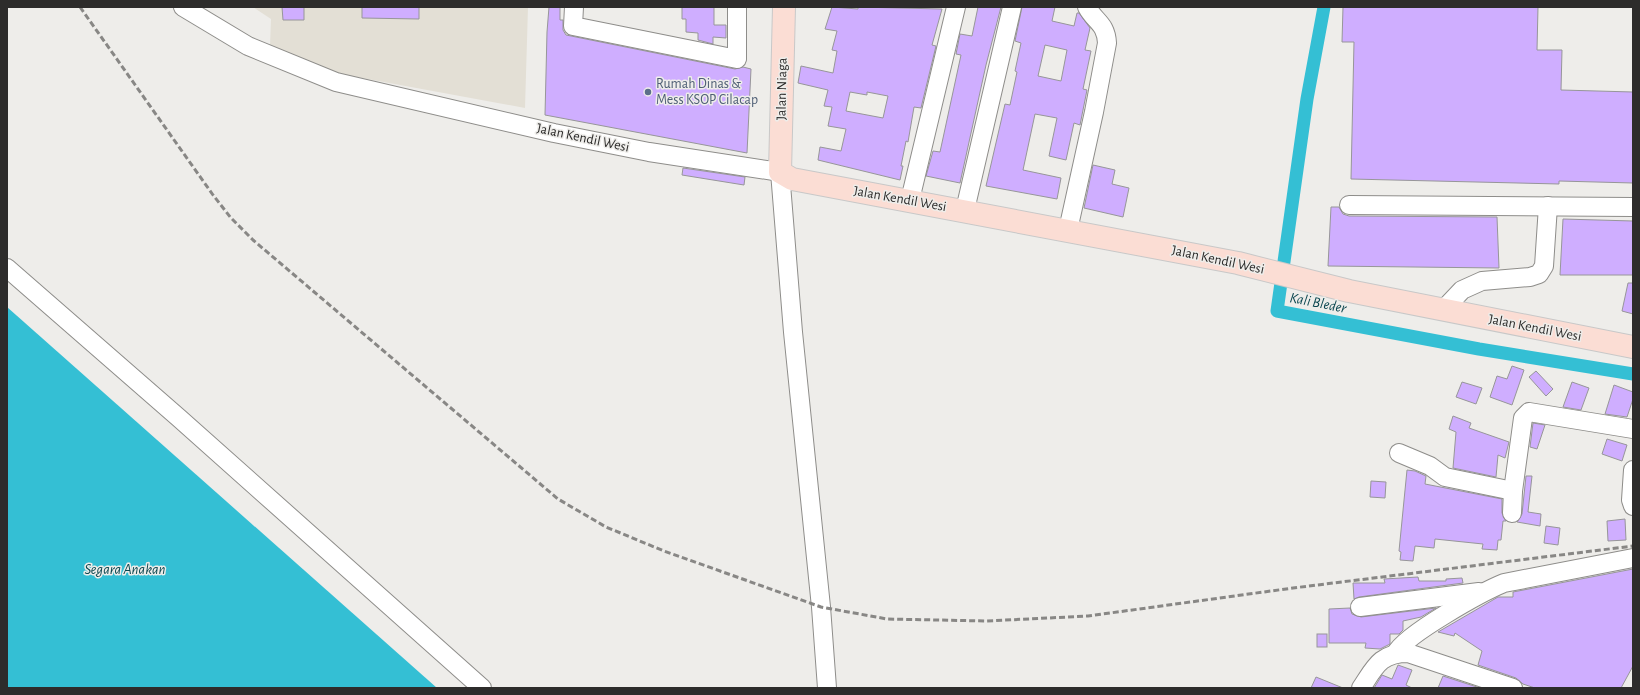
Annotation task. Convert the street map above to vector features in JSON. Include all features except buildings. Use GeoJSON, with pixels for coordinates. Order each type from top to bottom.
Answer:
{"type":"FeatureCollection","features":[{"type":"Feature","properties":{"kind":"main road","name":"Jalan Niaga"},"geometry":{"type":"LineString","coordinates":[[780,172],[784,7]]}},
{"type":"Feature","properties":{"kind":"main road","name":"Jalan Kendil Wesi"},"geometry":{"type":"LineString","coordinates":[[780,172],[792,179],[1068,230],[1296,276],[1349,291],[1633,347]]}},
{"type":"Feature","properties":{"kind":"street","name":"Jalan Kendil Wesi"},"geometry":{"type":"LineString","coordinates":[[183,7],[248,46],[336,82],[568,136],[649,152],[780,172]]}},
{"type":"Feature","properties":{"kind":"street"},"geometry":{"type":"LineString","coordinates":[[574,7],[573,26],[737,60],[737,7]]}},
{"type":"Feature","properties":{"kind":"street"},"geometry":{"type":"LineString","coordinates":[[910,200],[956,7]]}},
{"type":"Feature","properties":{"kind":"street"},"geometry":{"type":"LineString","coordinates":[[965,210],[1012,7]]}},
{"type":"Feature","properties":{"kind":"street"},"geometry":{"type":"LineString","coordinates":[[1068,230],[1094,112],[1107,43],[1107,33],[1102,24],[1090,13],[1087,7]]}},
{"type":"Feature","properties":{"kind":"street"},"geometry":{"type":"LineString","coordinates":[[780,172],[793,332],[823,628],[827,688]]}},
{"type":"Feature","properties":{"kind":"street"},"geometry":{"type":"LineString","coordinates":[[1349,205],[1633,207]]}},
{"type":"Feature","properties":{"kind":"street"},"geometry":{"type":"LineString","coordinates":[[1444,309],[1462,290],[1482,281],[1530,277],[1539,274],[1544,266],[1548,206]]}},
{"type":"Feature","properties":{"kind":"street"},"geometry":{"type":"LineString","coordinates":[[7,268],[179,418],[482,688]]}},
{"type":"Feature","properties":{"kind":"street"},"geometry":{"type":"LineString","coordinates":[[1512,513],[1513,491],[1523,418],[1526,413],[1529,412],[1633,429]]}},
{"type":"Feature","properties":{"kind":"street"},"geometry":{"type":"LineString","coordinates":[[1399,453],[1430,466],[1445,477],[1513,491]]}},
{"type":"Feature","properties":{"kind":"street"},"geometry":{"type":"LineString","coordinates":[[1633,470],[1631,500],[1633,506]]}},
{"type":"Feature","properties":{"kind":"street"},"geometry":{"type":"LineString","coordinates":[[1396,653],[1400,647],[1417,633],[1483,592],[1504,583],[1522,578],[1633,558]]}},
{"type":"Feature","properties":{"kind":"street"},"geometry":{"type":"LineString","coordinates":[[1360,607],[1483,592]]}},
{"type":"Feature","properties":{"kind":"street"},"geometry":{"type":"LineString","coordinates":[[1361,688],[1384,657],[1396,653],[1408,654],[1512,688]]}},
{"type":"Feature","properties":{"kind":"shaded area"},"geometry":{"type":"Polygon","coordinates":[[[253,7],[528,7],[525,108],[335,73],[270,46],[271,19],[253,7]]]}},
{"type":"Feature","properties":{"kind":"water","name":"Segara Anakan"},"geometry":{"type":"Polygon","coordinates":[[[7,307],[437,688],[7,688],[7,307]]]}},
{"type":"Feature","properties":{"kind":"waterway","name":"Kali Bleder"},"geometry":{"type":"LineString","coordinates":[[1324,7],[1307,99],[1277,311],[1479,349],[1633,374]]}},
{"type":"Feature","properties":{"kind":"railway"},"geometry":{"type":"LineString","coordinates":[[80,7],[213,195],[231,218],[253,240],[558,499],[606,527],[664,551],[821,607],[887,619],[987,621],[1088,616],[1293,588],[1633,546]]}},
{"type":"Feature","properties":{"kind":"place","name":"Rumah Dinas & Mess KSOP Cilacap"},"geometry":{"type":"Point","coordinates":[648,92]}}]}
